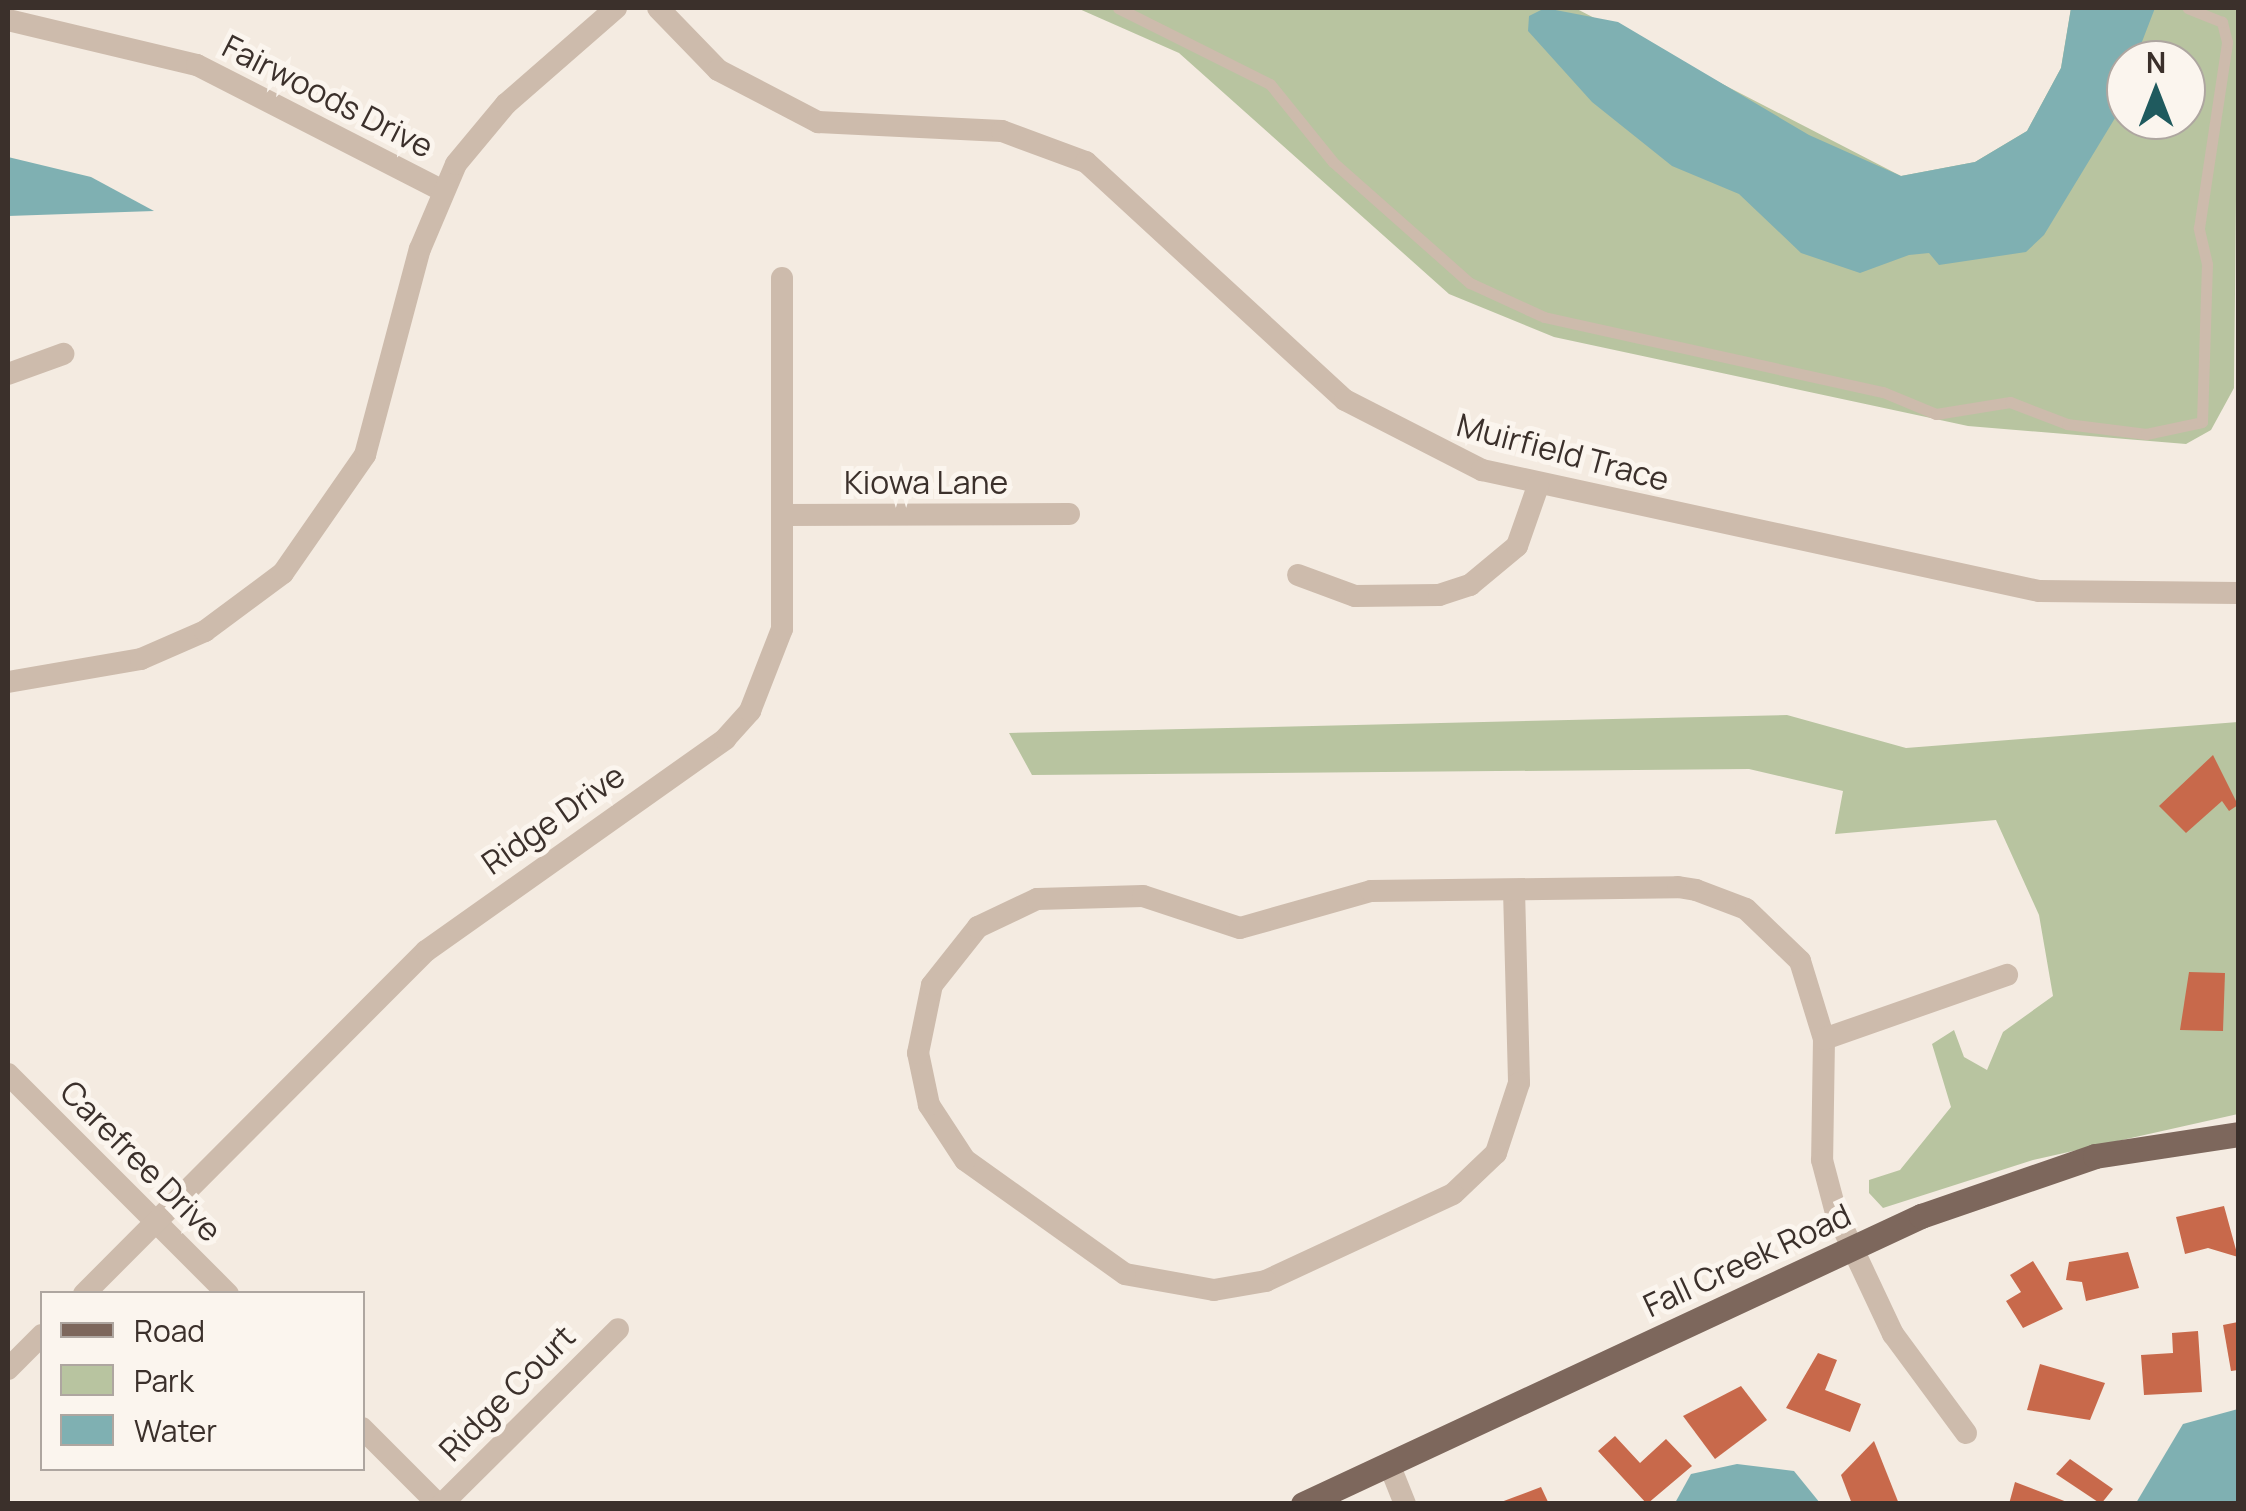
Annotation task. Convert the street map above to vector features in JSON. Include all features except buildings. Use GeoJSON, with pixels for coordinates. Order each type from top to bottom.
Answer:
{"type":"FeatureCollection","features":[{"type":"Feature","properties":{"kind":"main road","name":"Fall Creek Road"},"geometry":{"type":"LineString","coordinates":[[1303,1504],[1852,1247],[2050,1169],[2238,1134]]}},
{"type":"Feature","properties":{"kind":"street"},"geometry":{"type":"LineString","coordinates":[[8,682],[141,659],[228,617],[284,574],[347,494],[365,455],[442,191],[506,104],[616,8]]}},
{"type":"Feature","properties":{"kind":"street","name":"Muirfield Trace"},"geometry":{"type":"LineString","coordinates":[[658,8],[718,70],[818,122],[1002,131],[1086,162],[1346,400],[1430,450],[1538,486],[2039,591],[2238,593]]}},
{"type":"Feature","properties":{"kind":"street","name":"Fairwoods Drive"},"geometry":{"type":"LineString","coordinates":[[8,20],[197,65],[442,191]]}},
{"type":"Feature","properties":{"kind":"street","name":"Ridge Drive"},"geometry":{"type":"LineString","coordinates":[[87,1291],[426,951],[738,726],[778,651],[783,516],[782,278]]}},
{"type":"Feature","properties":{"kind":"street"},"geometry":{"type":"LineString","coordinates":[[8,374],[63,354]]}},
{"type":"Feature","properties":{"kind":"street"},"geometry":{"type":"LineString","coordinates":[[1298,575],[1355,596],[1439,596],[1470,585],[1518,546],[1538,486]]}},
{"type":"Feature","properties":{"kind":"street","name":"Kiowa Lane"},"geometry":{"type":"LineString","coordinates":[[783,516],[1069,514]]}},
{"type":"Feature","properties":{"kind":"street"},"geometry":{"type":"LineString","coordinates":[[1514,890],[1520,1082],[1506,1136],[1453,1194],[1367,1238],[1240,1288],[1152,1282],[1098,1257],[948,1142],[922,1084],[921,1019],[949,956],[1008,909],[1129,894],[1216,924],[1257,928],[1346,894],[1514,890],[1678,888],[1746,909],[1800,961],[1824,1039],[1822,1160],[1852,1247],[1893,1334],[1966,1433]]}},
{"type":"Feature","properties":{"kind":"street"},"geometry":{"type":"LineString","coordinates":[[1824,1039],[2008,975]]}},
{"type":"Feature","properties":{"kind":"street","name":"Carefree Drive"},"geometry":{"type":"LineString","coordinates":[[8,1074],[225,1291]]}},
{"type":"Feature","properties":{"kind":"street","name":"Ridge Court"},"geometry":{"type":"LineString","coordinates":[[440,1504],[618,1329]]}},
{"type":"Feature","properties":{"kind":"street"},"geometry":{"type":"LineString","coordinates":[[8,1370],[40,1336]]}},
{"type":"Feature","properties":{"kind":"street"},"geometry":{"type":"LineString","coordinates":[[365,1431],[440,1504]]}},
{"type":"Feature","properties":{"kind":"street"},"geometry":{"type":"LineString","coordinates":[[1389,1464],[1405,1504]]}},
{"type":"Feature","properties":{"kind":"lane"},"geometry":{"type":"LineString","coordinates":[[1118,8],[1270,84],[1333,162],[1470,283],[1518,306],[1585,332],[1702,347],[1810,382],[1882,392],[1936,414],[2010,402],[2067,424],[2146,434],[2202,422],[2207,264],[2199,228],[2227,42],[2222,22],[2188,8]]}},
{"type":"Feature","properties":{"kind":"green space"},"geometry":{"type":"Polygon","coordinates":[[[1077,8],[1575,8],[1901,176],[1975,162],[2027,131],[2061,68],[2071,8],[2238,8],[2234,388],[2211,430],[2186,444],[1968,426],[1554,337],[1449,294],[1179,53],[1077,8]]]}},
{"type":"Feature","properties":{"kind":"green space"},"geometry":{"type":"Polygon","coordinates":[[[1787,715],[1906,748],[2238,722],[2238,1114],[2033,1160],[1883,1208],[1869,1193],[1869,1180],[1900,1170],[1951,1107],[1932,1044],[1954,1030],[1964,1057],[1987,1070],[2003,1032],[2053,996],[2039,915],[1996,820],[1835,834],[1843,791],[1749,769],[1032,775],[1009,733],[1787,715]]]}},
{"type":"Feature","properties":{"kind":"water"},"geometry":{"type":"Polygon","coordinates":[[[1545,8],[1618,22],[1809,135],[1901,176],[1975,162],[2027,131],[2061,68],[2071,8],[2155,8],[2143,40],[2106,40],[2106,133],[2044,235],[2026,252],[1939,265],[1929,253],[1909,255],[1860,273],[1801,253],[1739,194],[1672,166],[1592,102],[1528,31],[1529,16],[1545,8]]]}},
{"type":"Feature","properties":{"kind":"water"},"geometry":{"type":"Polygon","coordinates":[[[8,157],[91,177],[154,211],[8,216],[8,157]]]}},
{"type":"Feature","properties":{"kind":"water"},"geometry":{"type":"Polygon","coordinates":[[[2238,1409],[2238,1503],[2136,1503],[2183,1424],[2238,1409]]]}},
{"type":"Feature","properties":{"kind":"water"},"geometry":{"type":"Polygon","coordinates":[[[1737,1464],[1794,1471],[1820,1503],[1675,1503],[1691,1474],[1737,1464]]]}}]}
